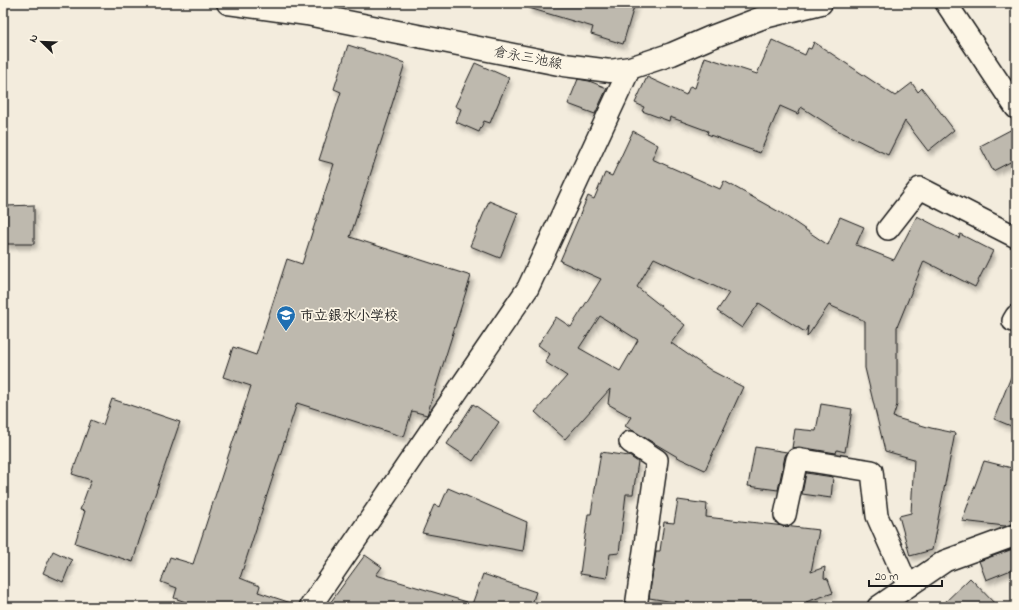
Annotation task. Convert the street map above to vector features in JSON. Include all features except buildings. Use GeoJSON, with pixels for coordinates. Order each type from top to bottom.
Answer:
{"type":"FeatureCollection","features":[{"type":"Feature","properties":{"kind":"main road","name":"倉永三池線"},"geometry":{"type":"LineString","coordinates":[[228,3],[307,14],[564,65],[610,71],[630,68],[672,54],[764,17],[821,3]]}},
{"type":"Feature","properties":{"kind":"street"},"geometry":{"type":"LineString","coordinates":[[946,3],[1016,108]]}},
{"type":"Feature","properties":{"kind":"street"},"geometry":{"type":"LineString","coordinates":[[310,607],[528,288],[630,68]]}},
{"type":"Feature","properties":{"kind":"street"},"geometry":{"type":"LineString","coordinates":[[888,229],[920,188],[1016,237]]}},
{"type":"Feature","properties":{"kind":"street"},"geometry":{"type":"LineString","coordinates":[[630,442],[657,460],[636,607]]}},
{"type":"Feature","properties":{"kind":"street"},"geometry":{"type":"LineString","coordinates":[[785,515],[797,459],[872,471],[877,516],[908,586]]}},
{"type":"Feature","properties":{"kind":"street"},"geometry":{"type":"LineString","coordinates":[[878,607],[945,561],[1016,535]]}},
{"type":"Feature","properties":{"kind":"place","name":"市立銀水小学校"},"geometry":{"type":"Point","coordinates":[286,332]}}]}
